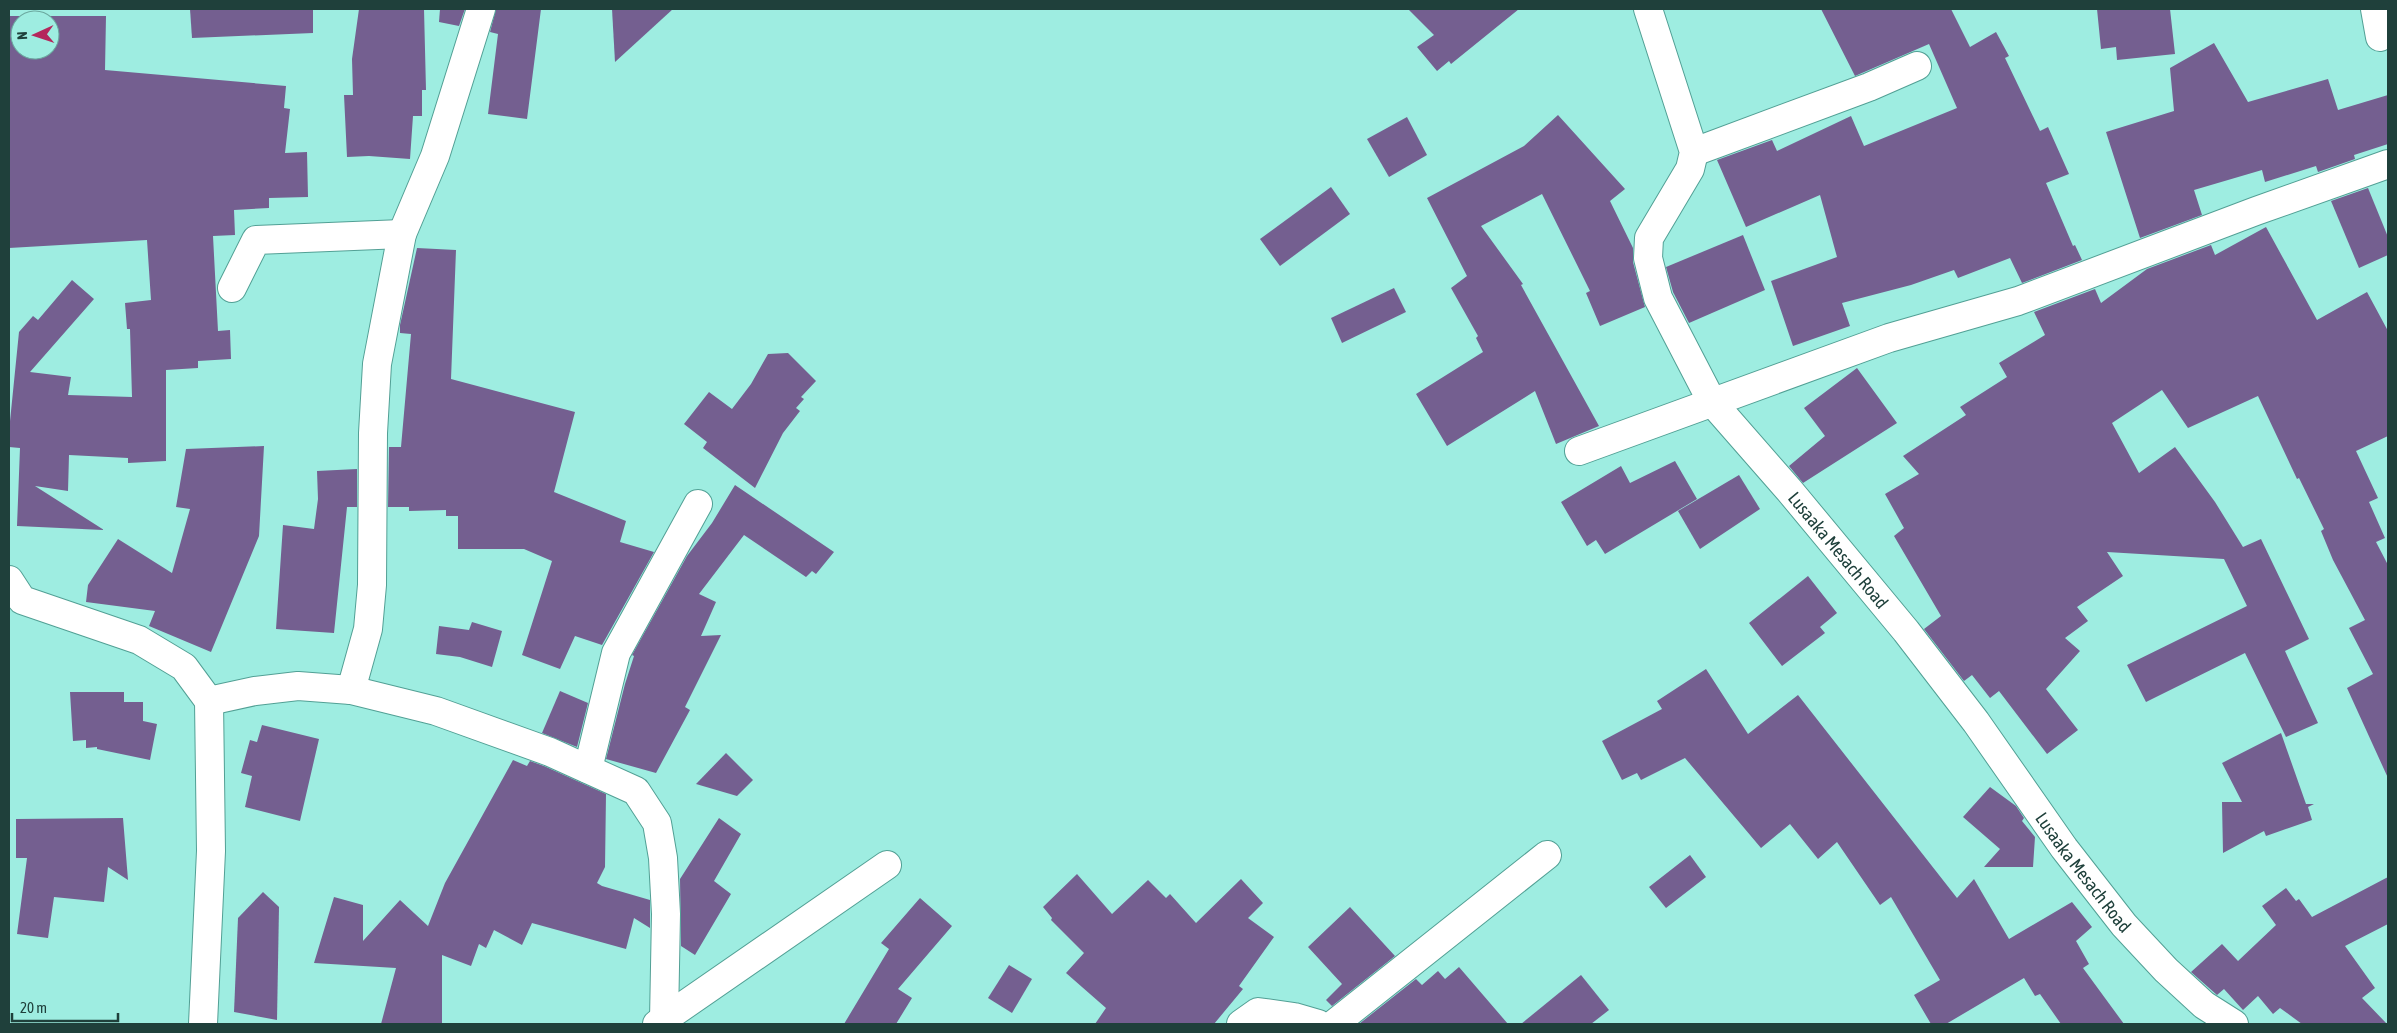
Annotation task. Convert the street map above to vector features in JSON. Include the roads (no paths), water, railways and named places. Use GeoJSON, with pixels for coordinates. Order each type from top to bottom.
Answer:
{"type":"FeatureCollection","features":[{"type":"Feature","properties":{"kind":"street"},"geometry":{"type":"LineString","coordinates":[[351,690],[368,629],[372,585],[373,433],[377,364],[402,234],[436,156],[481,9]]}},
{"type":"Feature","properties":{"kind":"street"},"geometry":{"type":"LineString","coordinates":[[1648,9],[1694,152],[1869,87],[1917,66]]}},
{"type":"Feature","properties":{"kind":"street"},"geometry":{"type":"LineString","coordinates":[[2375,9],[2380,37]]}},
{"type":"Feature","properties":{"kind":"street","name":"Lusaaka Mesach Road"},"geometry":{"type":"LineString","coordinates":[[1694,152],[1690,169],[1649,238],[1648,258],[1658,298],[1712,402],[1789,490],[1906,631],[1976,722],[2064,848],[2124,925],[2166,970],[2204,1005],[2234,1024]]}},
{"type":"Feature","properties":{"kind":"street"},"geometry":{"type":"LineString","coordinates":[[1579,451],[1889,338],[2018,301],[2256,211],[2388,164]]}},
{"type":"Feature","properties":{"kind":"street"},"geometry":{"type":"LineString","coordinates":[[232,288],[256,240],[402,234]]}},
{"type":"Feature","properties":{"kind":"street"},"geometry":{"type":"LineString","coordinates":[[588,770],[616,653],[698,504]]}},
{"type":"Feature","properties":{"kind":"street"},"geometry":{"type":"LineString","coordinates":[[9,580],[22,600],[139,640],[184,666],[209,702],[211,851],[203,1024]]}},
{"type":"Feature","properties":{"kind":"street"},"geometry":{"type":"LineString","coordinates":[[209,702],[255,691],[298,686],[351,690],[436,711],[550,752],[636,791],[657,823],[663,858],[666,914],[661,1022]]}},
{"type":"Feature","properties":{"kind":"street"},"geometry":{"type":"LineString","coordinates":[[1334,1024],[1547,854]]}},
{"type":"Feature","properties":{"kind":"street"},"geometry":{"type":"LineString","coordinates":[[661,1022],[887,865]]}},
{"type":"Feature","properties":{"kind":"street"},"geometry":{"type":"LineString","coordinates":[[1241,1024],[1258,1012],[1294,1017],[1318,1024]]}}]}
